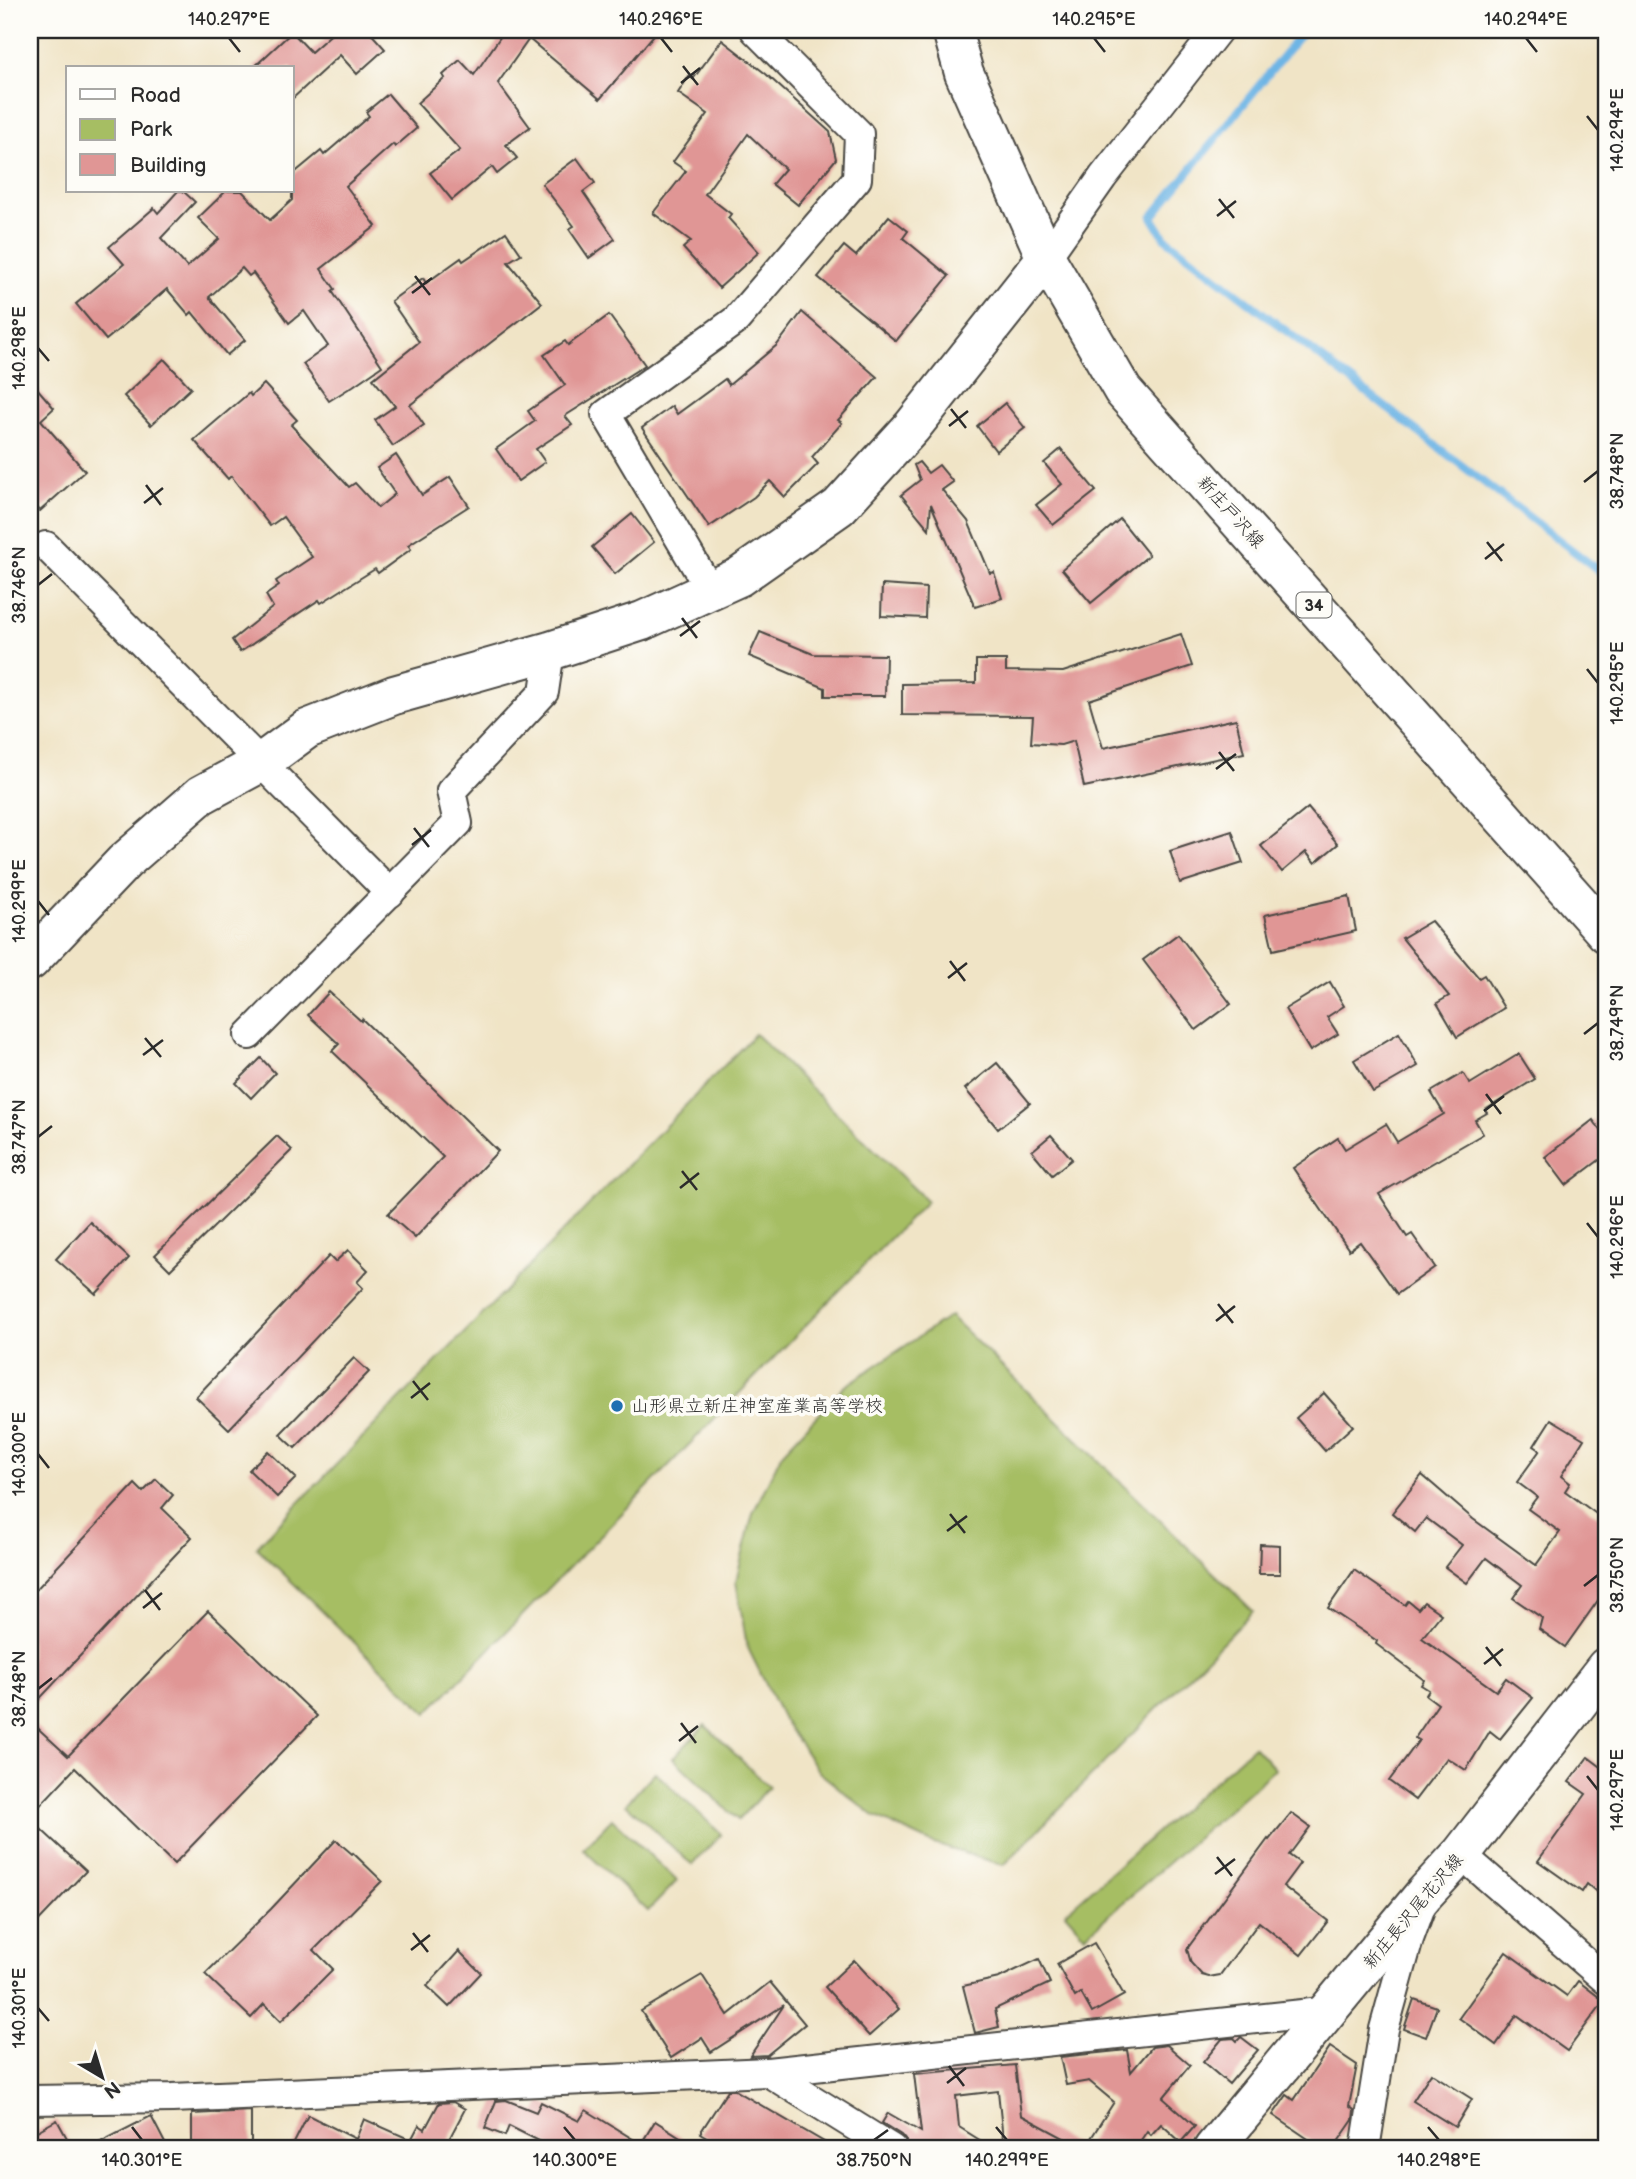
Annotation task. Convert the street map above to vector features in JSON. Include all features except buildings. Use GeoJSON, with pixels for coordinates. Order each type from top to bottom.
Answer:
{"type":"FeatureCollection","features":[{"type":"Feature","properties":{"kind":"main road","name":"新庄戸沢線"},"geometry":{"type":"LineString","coordinates":[[952,30],[964,73],[1046,258],[1123,391],[1606,933]]}},
{"type":"Feature","properties":{"kind":"main road"},"geometry":{"type":"LineString","coordinates":[[30,961],[124,862],[201,795],[262,761],[307,729],[394,695],[550,651],[642,621],[739,577],[839,507],[912,427],[1046,258]]}},
{"type":"Feature","properties":{"kind":"main road","name":"新庄長沢尾花沢線"},"geometry":{"type":"LineString","coordinates":[[1213,2149],[1425,1893],[1461,1854],[1606,1667]]}},
{"type":"Feature","properties":{"kind":"street"},"geometry":{"type":"LineString","coordinates":[[710,590],[606,414],[736,320],[857,179],[859,134],[755,30]]}},
{"type":"Feature","properties":{"kind":"street"},"geometry":{"type":"LineString","coordinates":[[1046,258],[1103,177],[1218,30]]}},
{"type":"Feature","properties":{"kind":"street"},"geometry":{"type":"LineString","coordinates":[[46,546],[390,893]]}},
{"type":"Feature","properties":{"kind":"street"},"geometry":{"type":"LineString","coordinates":[[249,1035],[458,823],[451,791],[544,692],[550,651]]}},
{"type":"Feature","properties":{"kind":"street"},"geometry":{"type":"LineString","coordinates":[[1461,1854],[1606,1980]]}},
{"type":"Feature","properties":{"kind":"street"},"geometry":{"type":"LineString","coordinates":[[1365,2149],[1384,2029],[1425,1893]]}},
{"type":"Feature","properties":{"kind":"street"},"geometry":{"type":"LineString","coordinates":[[30,2101],[173,2098],[768,2072],[1330,2011]]}},
{"type":"Feature","properties":{"kind":"street"},"geometry":{"type":"LineString","coordinates":[[768,2072],[892,2149]]}},
{"type":"Feature","properties":{"kind":"green space"},"geometry":{"type":"Polygon","coordinates":[[[755,1034],[927,1201],[427,1713],[256,1547],[755,1034]]]}},
{"type":"Feature","properties":{"kind":"green space"},"geometry":{"type":"Polygon","coordinates":[[[950,1316],[1253,1611],[1004,1865],[934,1844],[874,1816],[819,1772],[783,1719],[747,1646],[736,1581],[753,1513],[782,1453],[844,1387],[950,1316]]]}},
{"type":"Feature","properties":{"kind":"green space"},"geometry":{"type":"Polygon","coordinates":[[[705,1725],[769,1787],[738,1820],[673,1758],[705,1725]]]}},
{"type":"Feature","properties":{"kind":"green space"},"geometry":{"type":"Polygon","coordinates":[[[1254,1746],[1275,1769],[1085,1936],[1065,1913],[1254,1746]]]}},
{"type":"Feature","properties":{"kind":"green space"},"geometry":{"type":"Polygon","coordinates":[[[655,1772],[721,1834],[692,1865],[626,1804],[655,1772]]]}},
{"type":"Feature","properties":{"kind":"green space"},"geometry":{"type":"Polygon","coordinates":[[[612,1819],[677,1881],[648,1911],[583,1849],[612,1819]]]}},
{"type":"Feature","properties":{"kind":"waterway"},"geometry":{"type":"LineString","coordinates":[[1304,30],[1152,217],[1165,238],[1606,576]]}},
{"type":"Feature","properties":{"kind":"place","name":"山形県立新庄神室産業高等学校"},"geometry":{"type":"Point","coordinates":[617,1406]}}]}
